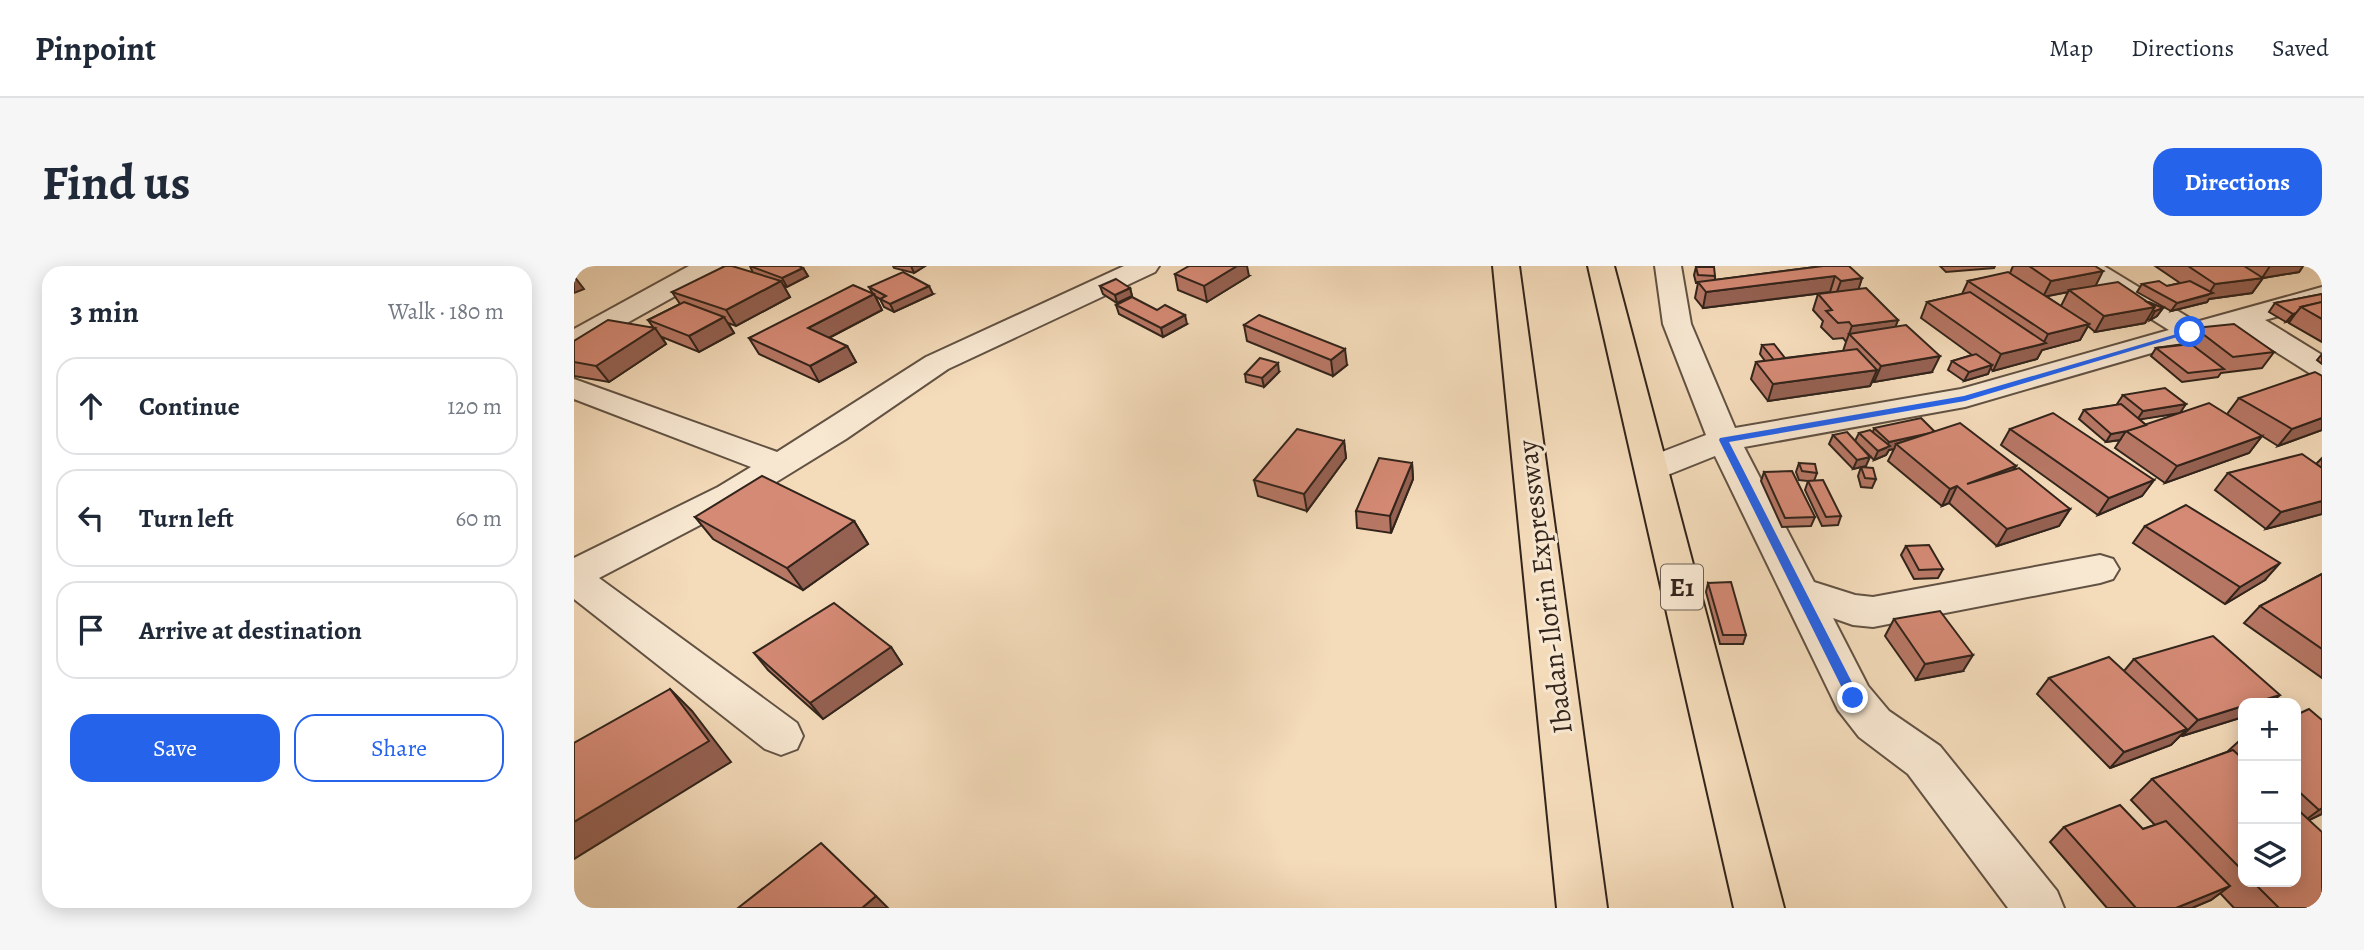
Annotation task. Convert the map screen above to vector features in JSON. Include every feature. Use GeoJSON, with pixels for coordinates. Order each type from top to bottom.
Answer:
{"type":"FeatureCollection","features":[{"type":"Feature","properties":{"kind":"highway","name":"Ibadan-Ilorin Expressway"},"geometry":{"type":"LineString","coordinates":[[1506,266],[1582,908]]}},
{"type":"Feature","properties":{"kind":"highway","name":"E1"},"geometry":{"type":"LineString","coordinates":[[1601,266],[1653,468],[1759,908]]}},
{"type":"Feature","properties":{"kind":"street"},"geometry":{"type":"LineString","coordinates":[[574,341],[709,266]]}},
{"type":"Feature","properties":{"kind":"street"},"geometry":{"type":"LineString","coordinates":[[574,574],[730,495],[937,363],[1146,266]]}},
{"type":"Feature","properties":{"kind":"street"},"geometry":{"type":"LineString","coordinates":[[1668,266],[1676,324],[1724,440],[1853,698],[1874,724],[1924,760],[2039,908]]}},
{"type":"Feature","properties":{"kind":"street"},"geometry":{"type":"LineString","coordinates":[[2085,266],[2167,315],[2190,332]]}},
{"type":"Feature","properties":{"kind":"street"},"geometry":{"type":"LineString","coordinates":[[1653,468],[1724,440],[1965,398],[2322,295]]}},
{"type":"Feature","properties":{"kind":"street"},"geometry":{"type":"LineString","coordinates":[[2241,318],[2322,368]]}},
{"type":"Feature","properties":{"kind":"street"},"geometry":{"type":"LineString","coordinates":[[574,388],[779,465]]}},
{"type":"Feature","properties":{"kind":"street"},"geometry":{"type":"LineString","coordinates":[[1798,592],[1853,610],[1873,612],[2099,569]]}},
{"type":"Feature","properties":{"kind":"street"},"geometry":{"type":"LineString","coordinates":[[574,579],[781,736]]}},
{"type":"Feature","properties":{"kind":"building"},"geometry":{"type":"Polygon","coordinates":[[[725,266],[781,281],[726,310],[672,292],[725,266]]]}},
{"type":"Feature","properties":{"kind":"building"},"geometry":{"type":"Polygon","coordinates":[[[750,266],[799,266],[803,268],[782,278],[750,266]]]}},
{"type":"Feature","properties":{"kind":"building"},"geometry":{"type":"Polygon","coordinates":[[[1189,266],[1237,266],[1204,286],[1175,274],[1189,266]]]}},
{"type":"Feature","properties":{"kind":"building"},"geometry":{"type":"Polygon","coordinates":[[[1823,266],[1849,266],[1862,278],[1841,281],[1835,276],[1706,292],[1698,282],[1823,266]]]}},
{"type":"Feature","properties":{"kind":"building"},"geometry":{"type":"Polygon","coordinates":[[[2029,266],[2095,266],[2103,271],[2051,281],[2029,266]]]}},
{"type":"Feature","properties":{"kind":"building"},"geometry":{"type":"Polygon","coordinates":[[[2188,266],[2244,266],[2263,278],[2215,284],[2188,266]]]}},
{"type":"Feature","properties":{"kind":"building"},"geometry":{"type":"Polygon","coordinates":[[[1696,267],[1714,267],[1715,276],[1698,275],[1696,267]]]}},
{"type":"Feature","properties":{"kind":"building"},"geometry":{"type":"Polygon","coordinates":[[[903,272],[929,286],[890,304],[880,299],[886,296],[869,287],[903,272]]]}},
{"type":"Feature","properties":{"kind":"building"},"geometry":{"type":"Polygon","coordinates":[[[2008,272],[2089,324],[2048,334],[1968,281],[2008,272]]]}},
{"type":"Feature","properties":{"kind":"building"},"geometry":{"type":"Polygon","coordinates":[[[1116,279],[1130,288],[1115,295],[1100,286],[1116,279]]]}},
{"type":"Feature","properties":{"kind":"building"},"geometry":{"type":"Polygon","coordinates":[[[2159,281],[2167,286],[2190,281],[2213,293],[2177,303],[2142,284],[2159,281]]]}},
{"type":"Feature","properties":{"kind":"building"},"geometry":{"type":"Polygon","coordinates":[[[2118,282],[2155,307],[2104,316],[2069,290],[2118,282]]]}},
{"type":"Feature","properties":{"kind":"building"},"geometry":{"type":"Polygon","coordinates":[[[853,285],[874,294],[808,328],[847,346],[810,366],[749,338],[853,285]]]}},
{"type":"Feature","properties":{"kind":"building"},"geometry":{"type":"Polygon","coordinates":[[[1866,288],[1898,320],[1852,326],[1849,322],[1838,323],[1826,311],[1832,310],[1818,294],[1866,288]]]}},
{"type":"Feature","properties":{"kind":"building"},"geometry":{"type":"Polygon","coordinates":[[[1970,292],[2046,343],[2001,354],[1927,302],[1970,292]]]}},
{"type":"Feature","properties":{"kind":"building"},"geometry":{"type":"Polygon","coordinates":[[[2322,294],[2322,302],[2301,307],[2293,314],[2275,303],[2322,294]]]}},
{"type":"Feature","properties":{"kind":"building"},"geometry":{"type":"Polygon","coordinates":[[[1132,297],[1157,310],[1165,305],[1185,315],[1161,328],[1116,305],[1132,297]]]}},
{"type":"Feature","properties":{"kind":"building"},"geometry":{"type":"Polygon","coordinates":[[[684,302],[724,317],[689,336],[648,320],[684,302]]]}},
{"type":"Feature","properties":{"kind":"building"},"geometry":{"type":"Polygon","coordinates":[[[2147,302],[2163,308],[2155,311],[2155,307],[2147,302]]]}},
{"type":"Feature","properties":{"kind":"building"},"geometry":{"type":"Polygon","coordinates":[[[2322,302],[2322,319],[2301,307],[2322,302]]]}},
{"type":"Feature","properties":{"kind":"building"},"geometry":{"type":"Polygon","coordinates":[[[1259,315],[1345,349],[1331,360],[1244,325],[1259,315]]]}},
{"type":"Feature","properties":{"kind":"building"},"geometry":{"type":"Polygon","coordinates":[[[608,320],[655,328],[596,366],[574,362],[574,341],[608,320]]]}},
{"type":"Feature","properties":{"kind":"building"},"geometry":{"type":"Polygon","coordinates":[[[2234,324],[2274,352],[2233,357],[2195,328],[2234,324]]]}},
{"type":"Feature","properties":{"kind":"building"},"geometry":{"type":"Polygon","coordinates":[[[1906,325],[1940,356],[1881,366],[1849,334],[1906,325]]]}},
{"type":"Feature","properties":{"kind":"building"},"geometry":{"type":"Polygon","coordinates":[[[1774,344],[1785,358],[1774,360],[1762,345],[1774,344]]]}},
{"type":"Feature","properties":{"kind":"building"},"geometry":{"type":"Polygon","coordinates":[[[2191,344],[2224,369],[2188,373],[2156,348],[2191,344]]]}},
{"type":"Feature","properties":{"kind":"building"},"geometry":{"type":"Polygon","coordinates":[[[1857,349],[1877,370],[1773,384],[1756,362],[1857,349]]]}},
{"type":"Feature","properties":{"kind":"building"},"geometry":{"type":"Polygon","coordinates":[[[1976,354],[1992,365],[1969,372],[1952,361],[1976,354]]]}},
{"type":"Feature","properties":{"kind":"building"},"geometry":{"type":"Polygon","coordinates":[[[1260,358],[1278,363],[1262,378],[1245,374],[1260,358]]]}},
{"type":"Feature","properties":{"kind":"building"},"geometry":{"type":"Polygon","coordinates":[[[2315,372],[2322,376],[2322,418],[2292,429],[2239,398],[2315,372]]]}},
{"type":"Feature","properties":{"kind":"building"},"geometry":{"type":"Polygon","coordinates":[[[2165,388],[2186,404],[2143,411],[2123,395],[2165,388]]]}},
{"type":"Feature","properties":{"kind":"building"},"geometry":{"type":"Polygon","coordinates":[[[2209,403],[2262,436],[2177,466],[2126,431],[2209,403]]]}},
{"type":"Feature","properties":{"kind":"building"},"geometry":{"type":"Polygon","coordinates":[[[2121,404],[2146,425],[2111,434],[2084,410],[2121,404]]]}},
{"type":"Feature","properties":{"kind":"building"},"geometry":{"type":"Polygon","coordinates":[[[2053,413],[2154,480],[2109,498],[2010,429],[2053,413]]]}},
{"type":"Feature","properties":{"kind":"building"},"geometry":{"type":"Polygon","coordinates":[[[1921,418],[1935,432],[1889,442],[1874,428],[1921,418]]]}},
{"type":"Feature","properties":{"kind":"building"},"geometry":{"type":"Polygon","coordinates":[[[1960,423],[2016,466],[1967,484],[2019,468],[2070,509],[2007,529],[1957,486],[1950,489],[1896,444],[1960,423]]]}},
{"type":"Feature","properties":{"kind":"building"},"geometry":{"type":"Polygon","coordinates":[[[1297,429],[1344,441],[1304,494],[1254,480],[1297,429]]]}},
{"type":"Feature","properties":{"kind":"building"},"geometry":{"type":"Polygon","coordinates":[[[1870,430],[1890,446],[1878,451],[1859,433],[1870,430]]]}},
{"type":"Feature","properties":{"kind":"building"},"geometry":{"type":"Polygon","coordinates":[[[1847,432],[1870,457],[1857,460],[1833,435],[1847,432]]]}},
{"type":"Feature","properties":{"kind":"building"},"geometry":{"type":"Polygon","coordinates":[[[2302,454],[2322,468],[2322,501],[2281,512],[2228,473],[2302,454]]]}},
{"type":"Feature","properties":{"kind":"building"},"geometry":{"type":"Polygon","coordinates":[[[1379,458],[1412,463],[1390,516],[1356,511],[1379,458]]]}},
{"type":"Feature","properties":{"kind":"building"},"geometry":{"type":"Polygon","coordinates":[[[1799,463],[1815,464],[1817,473],[1802,471],[1799,463]]]}},
{"type":"Feature","properties":{"kind":"building"},"geometry":{"type":"Polygon","coordinates":[[[1861,467],[1873,468],[1876,479],[1865,478],[1861,467]]]}},
{"type":"Feature","properties":{"kind":"building"},"geometry":{"type":"Polygon","coordinates":[[[1792,471],[1815,517],[1785,518],[1764,472],[1792,471]]]}},
{"type":"Feature","properties":{"kind":"building"},"geometry":{"type":"Polygon","coordinates":[[[762,476],[854,521],[787,568],[695,517],[762,476]]]}},
{"type":"Feature","properties":{"kind":"building"},"geometry":{"type":"Polygon","coordinates":[[[1823,480],[1841,516],[1826,517],[1808,481],[1823,480]]]}},
{"type":"Feature","properties":{"kind":"building"},"geometry":{"type":"Polygon","coordinates":[[[2186,505],[2280,563],[2240,587],[2145,526],[2186,505]]]}},
{"type":"Feature","properties":{"kind":"building"},"geometry":{"type":"Polygon","coordinates":[[[1929,545],[1943,569],[1919,570],[1906,546],[1929,545]]]}},
{"type":"Feature","properties":{"kind":"building"},"geometry":{"type":"Polygon","coordinates":[[[2322,574],[2322,649],[2260,606],[2322,574]]]}},
{"type":"Feature","properties":{"kind":"building"},"geometry":{"type":"Polygon","coordinates":[[[1731,582],[1746,635],[1723,635],[1708,583],[1731,582]]]}},
{"type":"Feature","properties":{"kind":"building"},"geometry":{"type":"Polygon","coordinates":[[[834,603],[891,647],[810,703],[754,653],[834,603]]]}},
{"type":"Feature","properties":{"kind":"building"},"geometry":{"type":"Polygon","coordinates":[[[1940,611],[1973,655],[1925,664],[1894,619],[1940,611]]]}},
{"type":"Feature","properties":{"kind":"building"},"geometry":{"type":"Polygon","coordinates":[[[2213,636],[2280,695],[2270,698],[2238,698],[2238,708],[2198,720],[2134,659],[2213,636]]]}},
{"type":"Feature","properties":{"kind":"building"},"geometry":{"type":"Polygon","coordinates":[[[2109,657],[2187,729],[2124,752],[2049,678],[2109,657]]]}},
{"type":"Feature","properties":{"kind":"building"},"geometry":{"type":"Polygon","coordinates":[[[670,689],[709,741],[574,822],[574,743],[670,689]]]}},
{"type":"Feature","properties":{"kind":"building"},"geometry":{"type":"Polygon","coordinates":[[[2309,709],[2322,720],[2322,808],[2319,810],[2301,794],[2301,713],[2309,709]]]}},
{"type":"Feature","properties":{"kind":"building"},"geometry":{"type":"Polygon","coordinates":[[[2233,750],[2238,754],[2238,866],[2152,779],[2233,750]]]}},
{"type":"Feature","properties":{"kind":"building"},"geometry":{"type":"Polygon","coordinates":[[[2120,805],[2143,829],[2166,821],[2230,886],[2176,908],[2136,908],[2064,827],[2120,805]]]}},
{"type":"Feature","properties":{"kind":"building"},"geometry":{"type":"Polygon","coordinates":[[[2301,813],[2322,832],[2322,908],[2279,908],[2258,887],[2301,887],[2301,813]]]}},
{"type":"Feature","properties":{"kind":"building"},"geometry":{"type":"Polygon","coordinates":[[[821,843],[876,896],[862,908],[738,908],[821,843]]]}},
{"type":"Feature","properties":{"kind":"route"},"geometry":{"type":"LineString","coordinates":[[1853,698],[1724,440],[1965,398],[2190,332]]}}]}
